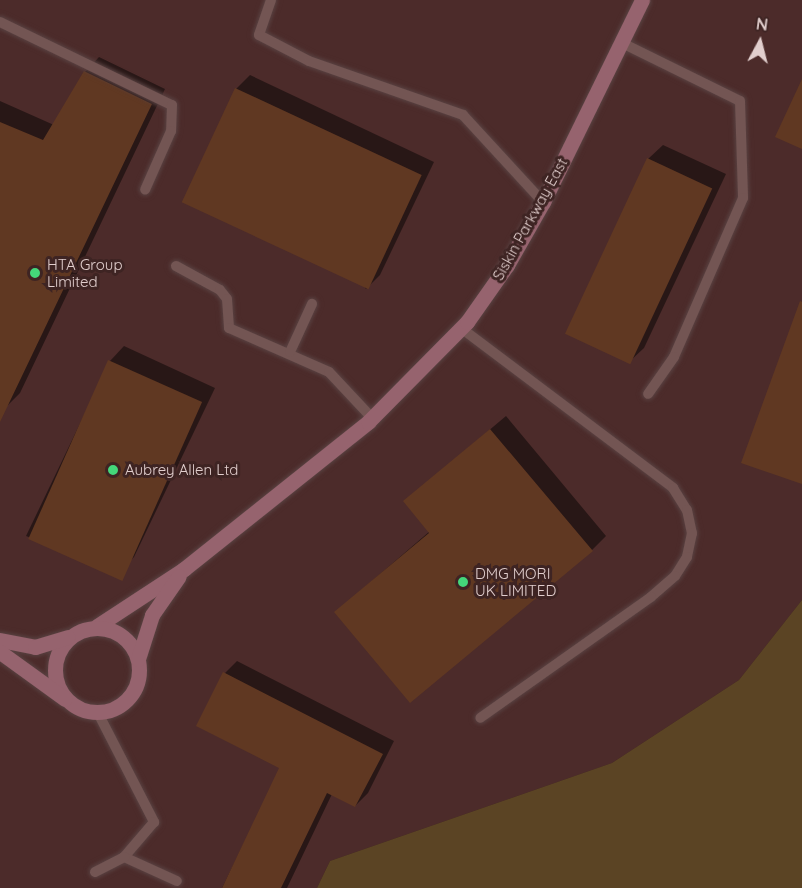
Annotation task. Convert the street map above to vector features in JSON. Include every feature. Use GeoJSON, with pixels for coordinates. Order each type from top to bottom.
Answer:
{"type":"FeatureCollection","features":[{"type":"Feature","properties":{"kind":"street","name":"Siskin Parkway East"},"geometry":{"type":"LineString","coordinates":[[97,626],[184,569],[372,418],[461,328],[507,265],[543,202],[642,0]]}},
{"type":"Feature","properties":{"kind":"street","name":"Siskin Parkway East"},"geometry":{"type":"LineString","coordinates":[[138,659],[152,615],[184,569]]}},
{"type":"Feature","properties":{"kind":"street"},"geometry":{"type":"LineString","coordinates":[[0,640],[35,647],[68,637],[85,627],[97,626],[124,638],[138,659],[136,688],[125,703],[98,713],[70,702],[0,652]]}},
{"type":"Feature","properties":{"kind":"street"},"geometry":{"type":"LineString","coordinates":[[68,637],[59,647],[56,662],[60,690],[70,702]]}},
{"type":"Feature","properties":{"kind":"lane"},"geometry":{"type":"LineString","coordinates":[[271,0],[259,35],[309,61],[463,115],[543,202]]}},
{"type":"Feature","properties":{"kind":"lane"},"geometry":{"type":"LineString","coordinates":[[0,22],[172,105],[171,131],[145,190]]}},
{"type":"Feature","properties":{"kind":"lane"},"geometry":{"type":"LineString","coordinates":[[622,44],[740,101],[743,198],[674,357],[648,394]]}},
{"type":"Feature","properties":{"kind":"lane"},"geometry":{"type":"LineString","coordinates":[[177,266],[220,290],[227,299],[229,328],[290,352],[329,372],[372,418]]}},
{"type":"Feature","properties":{"kind":"lane"},"geometry":{"type":"LineString","coordinates":[[290,352],[312,304]]}},
{"type":"Feature","properties":{"kind":"lane"},"geometry":{"type":"LineString","coordinates":[[461,328],[674,488],[687,510],[692,534],[687,557],[675,576],[651,597],[480,718]]}},
{"type":"Feature","properties":{"kind":"lane"},"geometry":{"type":"LineString","coordinates":[[95,872],[124,857],[154,822],[98,713]]}},
{"type":"Feature","properties":{"kind":"lane"},"geometry":{"type":"LineString","coordinates":[[124,857],[177,881]]}},
{"type":"Feature","properties":{"kind":"shaded area"},"geometry":{"type":"Polygon","coordinates":[[[0,0],[802,0],[802,600],[739,680],[612,763],[330,861],[317,888],[0,888],[0,0]]]}},
{"type":"Feature","properties":{"kind":"shaded area"},"geometry":{"type":"Polygon","coordinates":[[[802,600],[802,888],[317,888],[330,861],[612,763],[739,680],[802,600]]]}},
{"type":"Feature","properties":{"kind":"building","name":"HTA Group Limited"},"geometry":{"type":"Polygon","coordinates":[[[84,71],[152,104],[0,422],[0,122],[43,140],[84,71]]]}},
{"type":"Feature","properties":{"kind":"building"},"geometry":{"type":"Polygon","coordinates":[[[802,79],[802,149],[775,137],[802,79]]]}},
{"type":"Feature","properties":{"kind":"building"},"geometry":{"type":"Polygon","coordinates":[[[235,88],[422,175],[368,289],[182,202],[235,88]]]}},
{"type":"Feature","properties":{"kind":"building"},"geometry":{"type":"Polygon","coordinates":[[[647,158],[712,188],[630,364],[565,334],[647,158]]]}},
{"type":"Feature","properties":{"kind":"building"},"geometry":{"type":"Polygon","coordinates":[[[800,301],[802,302],[802,484],[741,463],[800,301]]]}},
{"type":"Feature","properties":{"kind":"building","name":"Aubrey Allen Ltd"},"geometry":{"type":"Polygon","coordinates":[[[108,360],[202,402],[122,581],[28,539],[108,360]]]}},
{"type":"Feature","properties":{"kind":"building","name":"DMG MORI UK LIMITED"},"geometry":{"type":"Polygon","coordinates":[[[490,429],[593,551],[410,703],[334,612],[429,533],[403,501],[490,429]]]}},
{"type":"Feature","properties":{"kind":"building"},"geometry":{"type":"Polygon","coordinates":[[[223,672],[383,754],[355,807],[327,793],[281,888],[222,888],[279,768],[196,726],[223,672]]]}},
{"type":"Feature","properties":{"kind":"place","name":"HTA Group Limited"},"geometry":{"type":"Point","coordinates":[35,273]}},
{"type":"Feature","properties":{"kind":"place","name":"Aubrey Allen Ltd"},"geometry":{"type":"Point","coordinates":[113,470]}},
{"type":"Feature","properties":{"kind":"place","name":"DMG MORI UK LIMITED"},"geometry":{"type":"Point","coordinates":[463,582]}}]}
